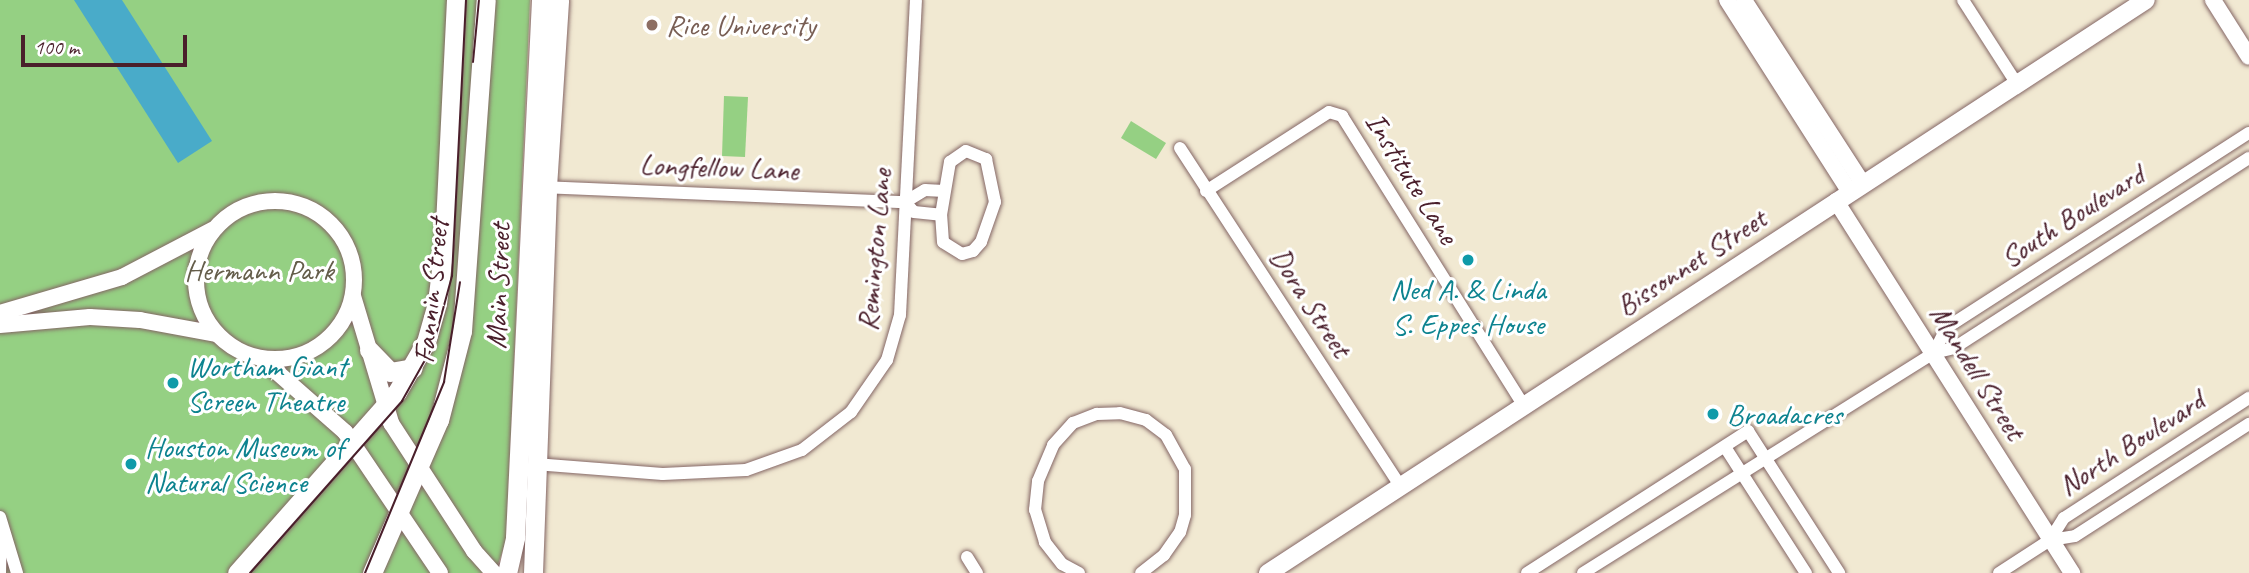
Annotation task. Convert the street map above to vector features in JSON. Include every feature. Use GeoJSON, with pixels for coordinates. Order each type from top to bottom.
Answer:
{"type":"FeatureCollection","features":[{"type":"Feature","properties":{"kind":"main road","name":"Fannin Street"},"geometry":{"type":"LineString","coordinates":[[237,573],[354,444],[413,368],[438,303],[444,245],[457,0]]}},
{"type":"Feature","properties":{"kind":"main road","name":"Fannin Street"},"geometry":{"type":"LineString","coordinates":[[372,573],[419,467],[451,385],[462,331],[486,0]]}},
{"type":"Feature","properties":{"kind":"main road","name":"Main Street"},"geometry":{"type":"LineString","coordinates":[[533,573],[541,0]]}},
{"type":"Feature","properties":{"kind":"main road","name":"Main Street"},"geometry":{"type":"LineString","coordinates":[[507,573],[515,537],[539,186],[559,0]]}},
{"type":"Feature","properties":{"kind":"main road","name":"Bissonnet Street"},"geometry":{"type":"LineString","coordinates":[[1268,573],[1399,484],[2146,0]]}},
{"type":"Feature","properties":{"kind":"main road"},"geometry":{"type":"LineString","coordinates":[[369,350],[390,372],[413,368]]}},
{"type":"Feature","properties":{"kind":"main road"},"geometry":{"type":"LineString","coordinates":[[1259,573],[1283,561]]}},
{"type":"Feature","properties":{"kind":"street","name":"Remington Lane"},"geometry":{"type":"LineString","coordinates":[[535,464],[716,473],[774,462],[829,433],[872,386],[895,337],[902,289],[916,0]]}},
{"type":"Feature","properties":{"kind":"street","name":"Mandell Street"},"geometry":{"type":"LineString","coordinates":[[1727,0],[1850,192]]}},
{"type":"Feature","properties":{"kind":"street","name":"Mandell Street"},"geometry":{"type":"LineString","coordinates":[[1744,0],[1850,192],[1934,353],[2071,573]]}},
{"type":"Feature","properties":{"kind":"street"},"geometry":{"type":"LineString","coordinates":[[1963,0],[2017,84]]}},
{"type":"Feature","properties":{"kind":"street"},"geometry":{"type":"LineString","coordinates":[[2213,0],[2249,57]]}},
{"type":"Feature","properties":{"kind":"street","name":"Institute Lane"},"geometry":{"type":"LineString","coordinates":[[1206,191],[1329,112],[1338,113],[1523,404]]}},
{"type":"Feature","properties":{"kind":"street","name":"South Boulevard"},"geometry":{"type":"LineString","coordinates":[[1934,353],[1947,328],[2249,133]]}},
{"type":"Feature","properties":{"kind":"street","name":"Dora Street"},"geometry":{"type":"LineString","coordinates":[[1180,148],[1399,484]]}},
{"type":"Feature","properties":{"kind":"street"},"geometry":{"type":"LineString","coordinates":[[976,151],[986,159],[995,202],[987,230],[973,251],[962,254],[948,248],[943,242],[944,191],[954,156],[976,151]]}},
{"type":"Feature","properties":{"kind":"street","name":"South Boulevard"},"geometry":{"type":"LineString","coordinates":[[1583,573],[1934,353],[1954,348],[2249,158]]}},
{"type":"Feature","properties":{"kind":"street","name":"Longfellow Lane"},"geometry":{"type":"LineString","coordinates":[[539,186],[905,202]]}},
{"type":"Feature","properties":{"kind":"street"},"geometry":{"type":"LineString","coordinates":[[942,215],[914,212],[905,202],[925,190],[944,191]]}},
{"type":"Feature","properties":{"kind":"street"},"geometry":{"type":"LineString","coordinates":[[0,313],[122,277],[212,230],[234,213],[261,202],[307,207],[342,236],[355,275],[353,296],[346,316],[319,346],[300,356],[262,359]]}},
{"type":"Feature","properties":{"kind":"street"},"geometry":{"type":"LineString","coordinates":[[212,230],[196,265],[195,290],[202,314],[216,334],[237,351],[262,359],[322,409],[354,444],[440,573]]}},
{"type":"Feature","properties":{"kind":"street"},"geometry":{"type":"LineString","coordinates":[[353,296],[383,408],[419,467],[494,573]]}},
{"type":"Feature","properties":{"kind":"street"},"geometry":{"type":"LineString","coordinates":[[0,325],[90,317],[140,320],[216,334]]}},
{"type":"Feature","properties":{"kind":"street","name":"North Boulevard"},"geometry":{"type":"LineString","coordinates":[[2050,540],[2063,518],[2249,398]]}},
{"type":"Feature","properties":{"kind":"street"},"geometry":{"type":"LineString","coordinates":[[1079,573],[1062,564],[1045,542],[1035,510],[1038,481],[1053,445],[1073,423],[1097,414],[1120,413],[1146,419],[1166,435],[1185,469],[1185,515],[1180,532],[1174,544],[1145,572]]}},
{"type":"Feature","properties":{"kind":"street","name":"North Boulevard"},"geometry":{"type":"LineString","coordinates":[[1999,573],[2050,540],[2075,536],[2249,424]]}},
{"type":"Feature","properties":{"kind":"street"},"geometry":{"type":"LineString","coordinates":[[1528,573],[1748,431],[1839,573]]}},
{"type":"Feature","properties":{"kind":"street"},"geometry":{"type":"LineString","coordinates":[[1724,447],[1806,573]]}},
{"type":"Feature","properties":{"kind":"street"},"geometry":{"type":"LineString","coordinates":[[1,520],[1,573]]}},
{"type":"Feature","properties":{"kind":"street"},"geometry":{"type":"LineString","coordinates":[[1,520],[17,573]]}},
{"type":"Feature","properties":{"kind":"street"},"geometry":{"type":"LineString","coordinates":[[967,557],[977,573]]}},
{"type":"Feature","properties":{"kind":"green space","name":"Hermann Park"},"geometry":{"type":"Polygon","coordinates":[[[0,0],[530,0],[506,541],[495,573],[0,573],[0,0]]]}},
{"type":"Feature","properties":{"kind":"green space"},"geometry":{"type":"Polygon","coordinates":[[[724,96],[748,97],[745,157],[722,156],[724,96]]]}},
{"type":"Feature","properties":{"kind":"green space"},"geometry":{"type":"Polygon","coordinates":[[[1131,121],[1166,143],[1156,159],[1121,138],[1131,121]]]}},
{"type":"Feature","properties":{"kind":"water"},"geometry":{"type":"Polygon","coordinates":[[[74,0],[122,0],[212,141],[178,163],[74,0]]]}},
{"type":"Feature","properties":{"kind":"tram line"},"geometry":{"type":"LineString","coordinates":[[250,573],[402,401],[433,346],[452,276],[466,0]]}},
{"type":"Feature","properties":{"kind":"tram line"},"geometry":{"type":"LineString","coordinates":[[473,62],[479,0]]}},
{"type":"Feature","properties":{"kind":"tram line"},"geometry":{"type":"LineString","coordinates":[[365,573],[444,382],[460,282]]}},
{"type":"Feature","properties":{"kind":"place","name":"Rice University"},"geometry":{"type":"Point","coordinates":[652,25]}},
{"type":"Feature","properties":{"kind":"place","name":"Ned A. & Linda S. Eppes House"},"geometry":{"type":"Point","coordinates":[1468,260]}},
{"type":"Feature","properties":{"kind":"place","name":"Wortham Giant Screen Theatre"},"geometry":{"type":"Point","coordinates":[173,383]}},
{"type":"Feature","properties":{"kind":"place","name":"Broadacres"},"geometry":{"type":"Point","coordinates":[1713,414]}},
{"type":"Feature","properties":{"kind":"place","name":"Houston Museum of Natural Science"},"geometry":{"type":"Point","coordinates":[131,464]}}]}
